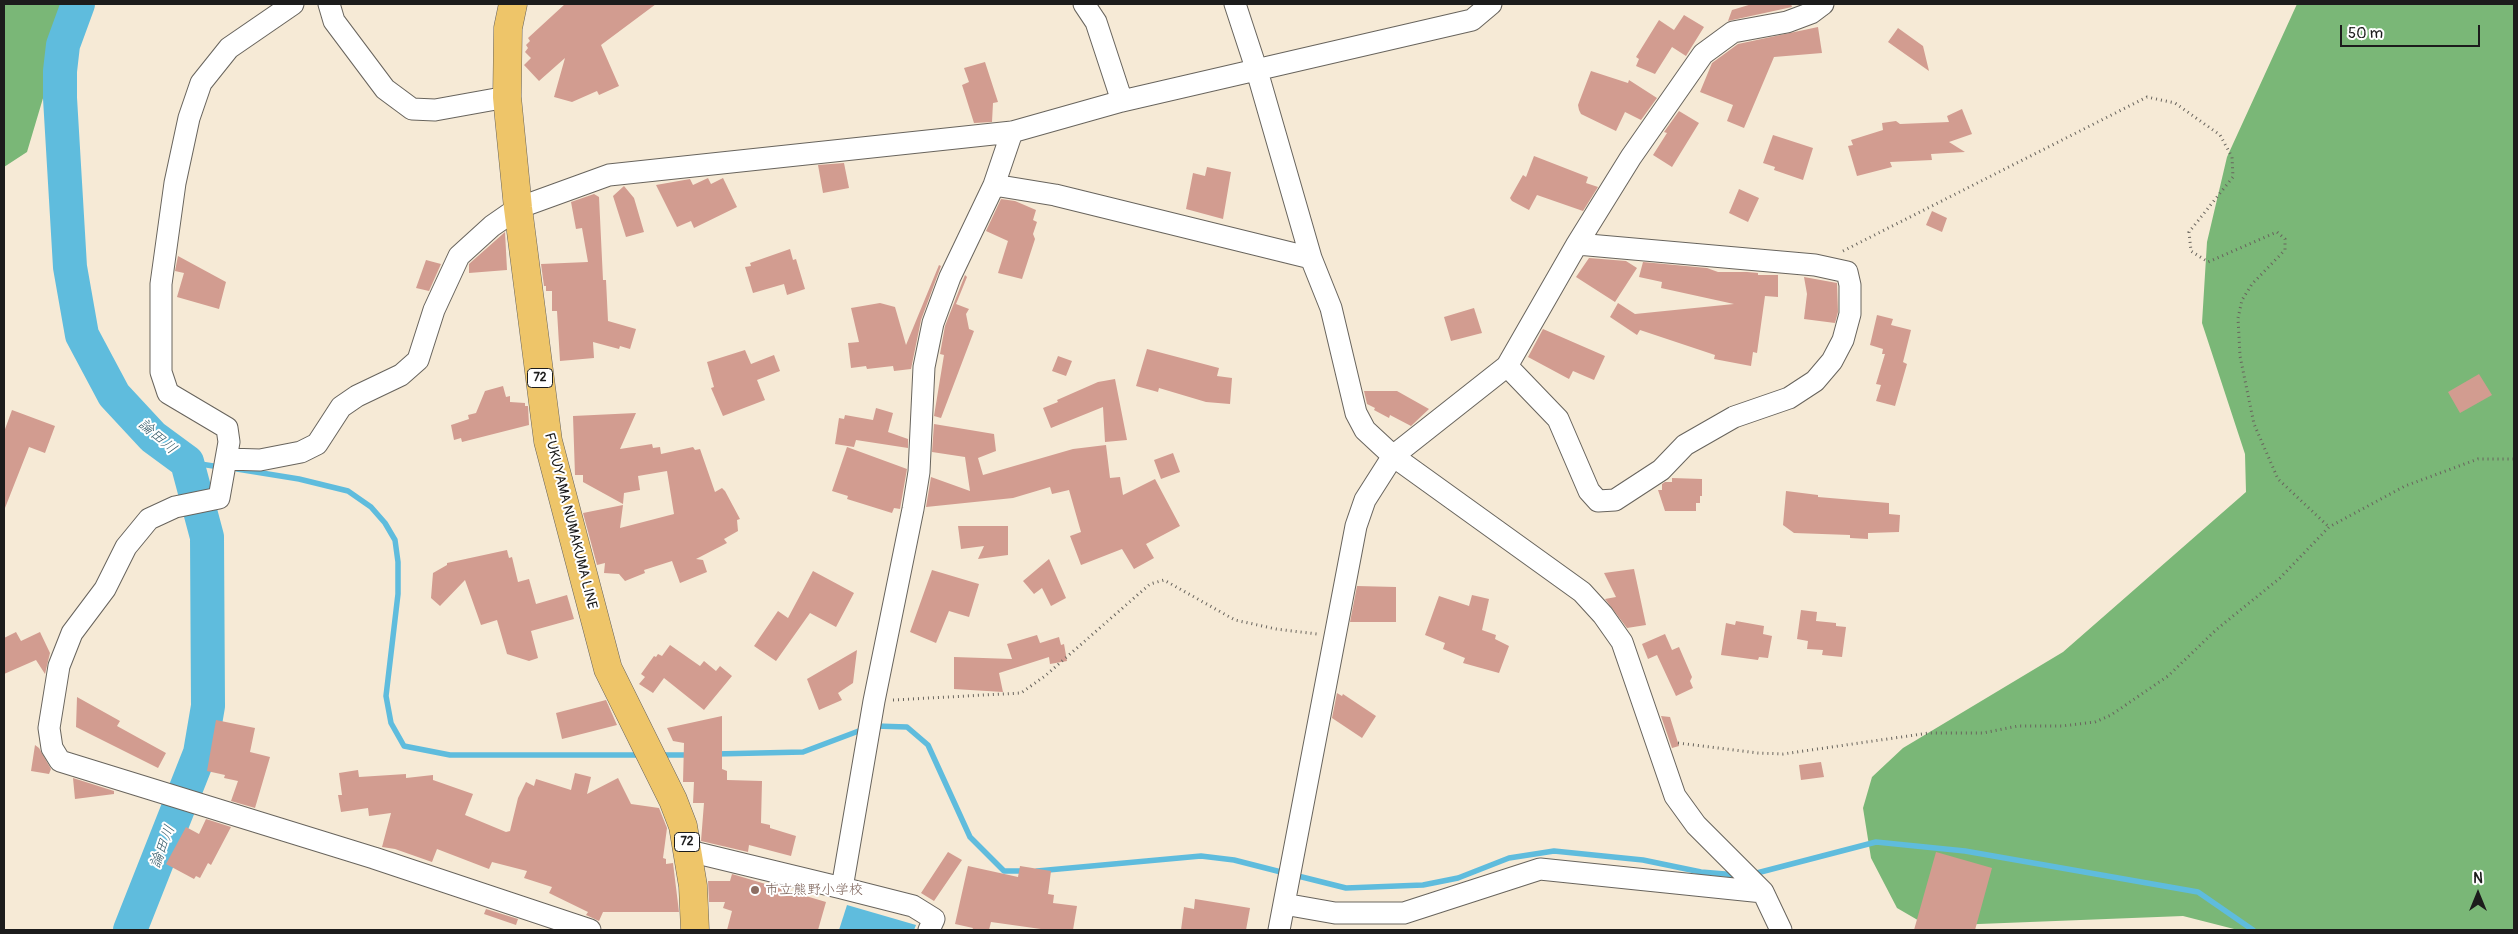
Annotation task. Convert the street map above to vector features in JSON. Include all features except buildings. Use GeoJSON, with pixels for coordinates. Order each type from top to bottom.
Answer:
{"type":"FeatureCollection","features":[{"type":"Feature","properties":{"kind":"main road","name":"FUKUYAMA NUMAKUMA LINE"},"geometry":{"type":"LineString","coordinates":[[513,4],[508,28],[507,97],[518,208],[548,441],[608,668],[673,800],[689,851],[694,886],[695,930]]}},
{"type":"Feature","properties":{"kind":"street"},"geometry":{"type":"LineString","coordinates":[[294,4],[229,48],[201,83],[189,118],[175,183],[161,284],[161,372],[168,393],[227,428],[229,442],[219,498],[175,507],[149,519],[126,547],[105,589],[72,633],[59,666],[48,728],[52,748],[60,761],[374,858],[590,930]]}},
{"type":"Feature","properties":{"kind":"street"},"geometry":{"type":"LineString","coordinates":[[329,4],[334,21],[385,89],[412,109],[435,110],[507,97]]}},
{"type":"Feature","properties":{"kind":"street"},"geometry":{"type":"LineString","coordinates":[[1084,4],[1096,22],[1122,101]]}},
{"type":"Feature","properties":{"kind":"street"},"geometry":{"type":"LineString","coordinates":[[1235,4],[1257,71],[1310,258],[1331,308],[1356,413],[1365,430],[1393,456],[1582,592],[1598,609],[1622,642],[1675,796],[1696,825],[1764,892],[1781,930]]}},
{"type":"Feature","properties":{"kind":"street"},"geometry":{"type":"LineString","coordinates":[[226,460],[260,460],[301,452],[317,444],[341,407],[357,396],[401,375],[418,360],[434,310],[459,256],[492,226],[518,208],[609,175],[1012,132],[1122,101],[1472,20],[1492,4]]}},
{"type":"Feature","properties":{"kind":"street"},"geometry":{"type":"LineString","coordinates":[[1279,930],[1356,526],[1365,500],[1393,456],[1507,366],[1577,244],[1631,157],[1703,54],[1733,32],[1787,22],[1811,13],[1823,4]]}},
{"type":"Feature","properties":{"kind":"street"},"geometry":{"type":"LineString","coordinates":[[842,888],[874,701],[914,508],[919,472],[924,367],[932,323],[950,278],[994,185],[1012,132]]}},
{"type":"Feature","properties":{"kind":"street"},"geometry":{"type":"LineString","coordinates":[[994,185],[1055,195],[1310,258]]}},
{"type":"Feature","properties":{"kind":"street"},"geometry":{"type":"LineString","coordinates":[[1507,366],[1558,419],[1589,491],[1598,501],[1615,500],[1661,470],[1685,445],[1734,417],[1789,398],[1815,381],[1832,361],[1843,340],[1850,314],[1850,285],[1847,272],[1815,265],[1577,244]]}},
{"type":"Feature","properties":{"kind":"street"},"geometry":{"type":"LineString","coordinates":[[689,851],[913,906],[934,918],[929,930]]}},
{"type":"Feature","properties":{"kind":"street"},"geometry":{"type":"LineString","coordinates":[[1284,904],[1335,913],[1404,913],[1540,869],[1764,892]]}},
{"type":"Feature","properties":{"kind":"path"},"geometry":{"type":"LineString","coordinates":[[1815,265],[2147,97],[2175,103],[2220,135],[2232,157],[2233,176],[2189,232],[2191,251],[2208,262],[2277,232],[2285,239],[2285,250],[2252,284],[2242,300],[2238,318],[2240,356],[2254,424],[2278,479],[2329,528]]}},
{"type":"Feature","properties":{"kind":"path"},"geometry":{"type":"LineString","coordinates":[[1655,740],[1758,753],[1783,754],[1929,733],[1983,733],[2018,726],[2062,726],[2095,722],[2111,715],[2168,676],[2217,629],[2280,578],[2329,528],[2404,486],[2478,460],[2514,460]]}},
{"type":"Feature","properties":{"kind":"path"},"geometry":{"type":"LineString","coordinates":[[874,701],[1021,693],[1046,676],[1150,584],[1164,580],[1235,620],[1276,629],[1335,636]]}},
{"type":"Feature","properties":{"kind":"green space"},"geometry":{"type":"Polygon","coordinates":[[[4,4],[71,4],[27,152],[4,167],[4,4]]]}},
{"type":"Feature","properties":{"kind":"green space"},"geometry":{"type":"Polygon","coordinates":[[[2297,4],[2514,4],[2514,930],[2238,930],[2183,916],[1928,926],[1897,908],[1871,858],[1863,808],[1872,777],[1903,748],[2063,652],[2246,492],[2245,454],[2202,323],[2207,242],[2227,157],[2297,4]]]}},
{"type":"Feature","properties":{"kind":"water"},"geometry":{"type":"Polygon","coordinates":[[[847,905],[916,925],[914,930],[839,930],[847,905]]]}},
{"type":"Feature","properties":{"kind":"waterway","name":"論田川"},"geometry":{"type":"LineString","coordinates":[[78,4],[63,45],[60,71],[60,98],[70,267],[82,335],[114,395],[153,437],[187,462],[207,537],[208,706],[200,753],[130,930]]}},
{"type":"Feature","properties":{"kind":"waterway"},"geometry":{"type":"LineString","coordinates":[[187,462],[220,467]]}},
{"type":"Feature","properties":{"kind":"waterway"},"geometry":{"type":"LineString","coordinates":[[237,469],[299,479],[348,491],[371,507],[385,523],[395,540],[398,562],[398,594],[386,696],[391,723],[404,746],[450,755],[643,755]]}},
{"type":"Feature","properties":{"kind":"waterway"},"geometry":{"type":"LineString","coordinates":[[875,726],[907,727],[928,745],[970,837],[1004,871],[1025,871]]}},
{"type":"Feature","properties":{"kind":"waterway"},"geometry":{"type":"LineString","coordinates":[[715,754],[803,752],[864,729]]}},
{"type":"Feature","properties":{"kind":"waterway"},"geometry":{"type":"LineString","coordinates":[[660,755],[690,755]]}},
{"type":"Feature","properties":{"kind":"waterway"},"geometry":{"type":"LineString","coordinates":[[1753,874],[1876,842],[1965,851],[2198,892],[2253,930]]}},
{"type":"Feature","properties":{"kind":"waterway"},"geometry":{"type":"LineString","coordinates":[[1294,875],[1346,888],[1423,885],[1458,878],[1509,858],[1554,851],[1643,860],[1701,872],[1737,875]]}},
{"type":"Feature","properties":{"kind":"waterway"},"geometry":{"type":"LineString","coordinates":[[1037,871],[1201,856],[1234,860],[1285,873]]}},
{"type":"Feature","properties":{"kind":"place","name":"市立熊野小学校"},"geometry":{"type":"Point","coordinates":[755,890]}}]}
